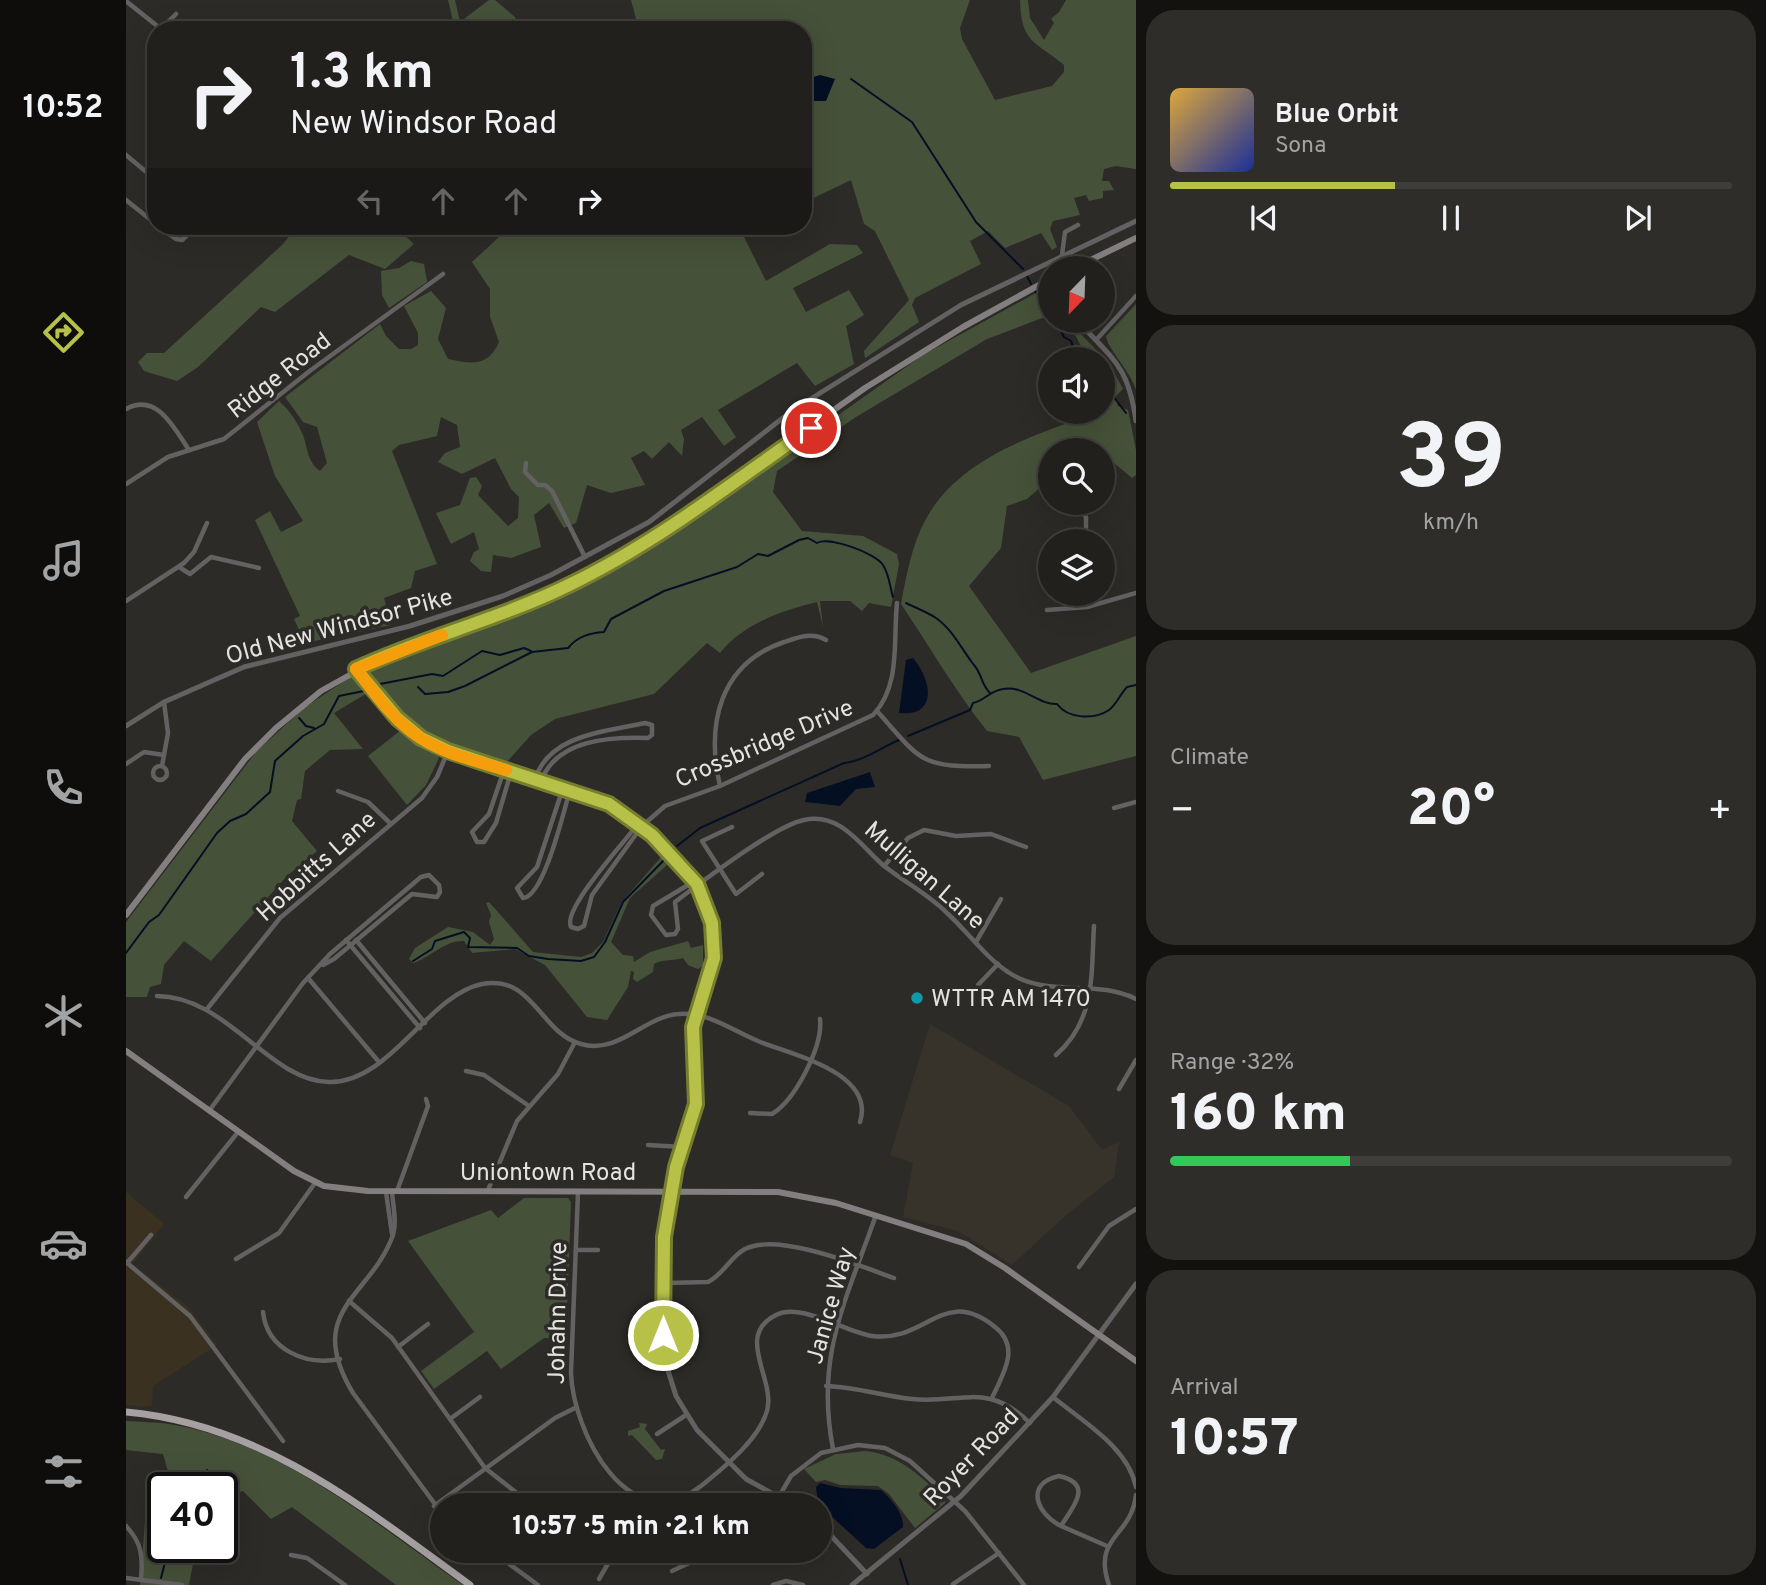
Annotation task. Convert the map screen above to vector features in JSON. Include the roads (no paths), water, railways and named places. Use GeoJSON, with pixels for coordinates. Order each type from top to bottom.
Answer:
{"type":"FeatureCollection","features":[{"type":"Feature","properties":{"kind":"highway"},"geometry":{"type":"LineString","coordinates":[[126,1412],[198,1425],[289,1461],[340,1491],[470,1585]]}},
{"type":"Feature","properties":{"kind":"main road"},"geometry":{"type":"LineString","coordinates":[[1099,256],[1136,238]]}},
{"type":"Feature","properties":{"kind":"main road"},"geometry":{"type":"LineString","coordinates":[[126,915],[221,789],[259,744],[305,702],[356,669],[402,649],[514,610],[572,584],[635,550],[732,485],[865,388],[963,327],[1038,286]]}},
{"type":"Feature","properties":{"kind":"main road","name":"Uniontown Road"},"geometry":{"type":"LineString","coordinates":[[126,1051],[238,1132],[315,1183],[343,1189],[391,1192],[793,1192],[954,1238],[986,1255],[1136,1361]]}},
{"type":"Feature","properties":{"kind":"street"},"geometry":{"type":"LineString","coordinates":[[126,1],[151,21]]}},
{"type":"Feature","properties":{"kind":"street"},"geometry":{"type":"LineString","coordinates":[[169,21],[176,14]]}},
{"type":"Feature","properties":{"kind":"street"},"geometry":{"type":"LineString","coordinates":[[126,155],[147,172]]}},
{"type":"Feature","properties":{"kind":"street"},"geometry":{"type":"LineString","coordinates":[[126,200],[147,217]]}},
{"type":"Feature","properties":{"kind":"street","name":"Old New Windsor Pike"},"geometry":{"type":"LineString","coordinates":[[126,726],[164,702],[234,670],[268,659],[385,633],[489,601],[585,557],[670,507],[771,426],[850,373],[961,305],[1136,221]]}},
{"type":"Feature","properties":{"kind":"street"},"geometry":{"type":"LineString","coordinates":[[1062,255],[1065,232],[1078,225]]}},
{"type":"Feature","properties":{"kind":"street"},"geometry":{"type":"LineString","coordinates":[[171,235],[176,239],[186,239],[189,235]]}},
{"type":"Feature","properties":{"kind":"street","name":"Ridge Road"},"geometry":{"type":"LineString","coordinates":[[126,484],[161,460],[225,439],[311,370],[443,274]]}},
{"type":"Feature","properties":{"kind":"street"},"geometry":{"type":"LineString","coordinates":[[1096,340],[1136,296]]}},
{"type":"Feature","properties":{"kind":"street"},"geometry":{"type":"LineString","coordinates":[[1089,333],[1118,363],[1127,379],[1136,421]]}},
{"type":"Feature","properties":{"kind":"street"},"geometry":{"type":"LineString","coordinates":[[126,409],[142,404],[158,409],[189,450]]}},
{"type":"Feature","properties":{"kind":"street"},"geometry":{"type":"LineString","coordinates":[[526,463],[526,475],[538,485],[545,485],[552,491],[585,557]]}},
{"type":"Feature","properties":{"kind":"street"},"geometry":{"type":"LineString","coordinates":[[126,601],[179,567],[194,552],[207,523]]}},
{"type":"Feature","properties":{"kind":"street"},"geometry":{"type":"LineString","coordinates":[[179,567],[190,574],[211,557],[259,568]]}},
{"type":"Feature","properties":{"kind":"street"},"geometry":{"type":"LineString","coordinates":[[1048,610],[1087,607],[1136,593]]}},
{"type":"Feature","properties":{"kind":"street","name":"Crossbridge Drive"},"geometry":{"type":"LineString","coordinates":[[642,826],[672,802],[720,786],[845,730],[877,711],[885,702],[891,687],[897,603]]}},
{"type":"Feature","properties":{"kind":"street"},"geometry":{"type":"LineString","coordinates":[[720,786],[712,739],[716,715],[727,690],[747,665],[775,645],[812,635],[826,640]]}},
{"type":"Feature","properties":{"kind":"street"},"geometry":{"type":"LineString","coordinates":[[356,669],[404,725],[421,738],[448,751],[609,804],[642,826],[697,884],[710,914],[715,949],[710,979],[696,1013],[692,1041],[696,1104],[682,1147],[664,1237],[665,1361],[671,1386],[686,1415],[727,1462],[746,1479],[771,1493]]}},
{"type":"Feature","properties":{"kind":"street"},"geometry":{"type":"LineString","coordinates":[[162,766],[168,733],[164,702]]}},
{"type":"Feature","properties":{"kind":"street"},"geometry":{"type":"LineString","coordinates":[[877,711],[924,761],[952,766],[989,766]]}},
{"type":"Feature","properties":{"kind":"street"},"geometry":{"type":"LineString","coordinates":[[645,723],[652,725],[652,735],[648,738],[613,738],[566,751],[549,765],[538,780],[545,758],[564,744],[645,723]]}},
{"type":"Feature","properties":{"kind":"street","name":"Hobbitts Lane"},"geometry":{"type":"LineString","coordinates":[[207,1009],[280,918],[428,791],[448,751]]}},
{"type":"Feature","properties":{"kind":"street"},"geometry":{"type":"LineString","coordinates":[[126,764],[144,752],[164,755]]}},
{"type":"Feature","properties":{"kind":"street"},"geometry":{"type":"LineString","coordinates":[[504,770],[489,814],[473,830],[472,835],[477,842],[484,842],[493,830],[511,772]]}},
{"type":"Feature","properties":{"kind":"street"},"geometry":{"type":"LineString","coordinates":[[563,788],[537,867],[517,888],[523,898],[531,896],[541,882],[570,790]]}},
{"type":"Feature","properties":{"kind":"street"},"geometry":{"type":"LineString","coordinates":[[338,791],[368,802],[391,824]]}},
{"type":"Feature","properties":{"kind":"street"},"geometry":{"type":"LineString","coordinates":[[1114,808],[1136,802]]}},
{"type":"Feature","properties":{"kind":"street","name":"Mulligan Lane"},"geometry":{"type":"LineString","coordinates":[[697,884],[784,828],[812,819],[832,822],[847,830],[884,866],[932,899],[998,964],[1031,984],[1054,987],[1090,986],[1136,999]]}},
{"type":"Feature","properties":{"kind":"street"},"geometry":{"type":"LineString","coordinates":[[642,826],[639,835],[592,895],[584,926],[578,929],[570,926],[569,919],[577,901],[633,830],[642,826]]}},
{"type":"Feature","properties":{"kind":"street"},"geometry":{"type":"LineString","coordinates":[[732,827],[702,841],[736,894],[762,874]]}},
{"type":"Feature","properties":{"kind":"street"},"geometry":{"type":"LineString","coordinates":[[884,866],[908,838],[924,830],[956,836],[995,835],[1026,847]]}},
{"type":"Feature","properties":{"kind":"street"},"geometry":{"type":"LineString","coordinates":[[209,1111],[308,978],[346,940],[421,877],[429,875],[439,885],[439,896],[434,899],[412,894],[351,946],[323,965]]}},
{"type":"Feature","properties":{"kind":"street"},"geometry":{"type":"LineString","coordinates":[[697,884],[675,902],[678,929],[675,934],[667,935],[651,915],[653,906],[688,885],[697,884]]}},
{"type":"Feature","properties":{"kind":"street"},"geometry":{"type":"LineString","coordinates":[[976,942],[1001,899]]}},
{"type":"Feature","properties":{"kind":"street"},"geometry":{"type":"LineString","coordinates":[[1056,1055],[1082,1024],[1090,986],[1094,926]]}},
{"type":"Feature","properties":{"kind":"street"},"geometry":{"type":"LineString","coordinates":[[352,935],[425,1023]]}},
{"type":"Feature","properties":{"kind":"street"},"geometry":{"type":"LineString","coordinates":[[346,940],[419,1028]]}},
{"type":"Feature","properties":{"kind":"street"},"geometry":{"type":"LineString","coordinates":[[978,985],[998,964]]}},
{"type":"Feature","properties":{"kind":"street"},"geometry":{"type":"LineString","coordinates":[[308,978],[379,1062]]}},
{"type":"Feature","properties":{"kind":"street"},"geometry":{"type":"LineString","coordinates":[[158,996],[185,998],[207,1009],[297,1073],[315,1081],[339,1082],[359,1076],[469,989],[488,983],[502,984],[525,994],[560,1032],[575,1042],[597,1046],[609,1044],[663,1016],[696,1013],[767,1045],[810,1058],[854,1089],[862,1104],[860,1122]]}},
{"type":"Feature","properties":{"kind":"street"},"geometry":{"type":"LineString","coordinates":[[750,1113],[767,1115],[781,1108],[796,1090],[820,1034],[820,1019]]}},
{"type":"Feature","properties":{"kind":"street"},"geometry":{"type":"LineString","coordinates":[[488,1190],[517,1121],[558,1074],[575,1042]]}},
{"type":"Feature","properties":{"kind":"street"},"geometry":{"type":"LineString","coordinates":[[1119,1089],[1136,1060]]}},
{"type":"Feature","properties":{"kind":"street"},"geometry":{"type":"LineString","coordinates":[[466,1071],[484,1075],[529,1106]]}},
{"type":"Feature","properties":{"kind":"street"},"geometry":{"type":"LineString","coordinates":[[426,1099],[428,1105],[391,1192],[388,1224],[393,1234],[341,1312],[336,1330],[340,1359],[353,1393],[430,1500]]}},
{"type":"Feature","properties":{"kind":"street"},"geometry":{"type":"LineString","coordinates":[[186,1197],[238,1132]]}},
{"type":"Feature","properties":{"kind":"street"},"geometry":{"type":"LineString","coordinates":[[648,1145],[682,1147]]}},
{"type":"Feature","properties":{"kind":"street"},"geometry":{"type":"LineString","coordinates":[[236,1259],[279,1233],[315,1183]]}},
{"type":"Feature","properties":{"kind":"street","name":"Johahn Drive"},"geometry":{"type":"LineString","coordinates":[[578,1192],[571,1373],[575,1408],[588,1440],[603,1466],[620,1484],[636,1493]]}},
{"type":"Feature","properties":{"kind":"street"},"geometry":{"type":"LineString","coordinates":[[1079,1267],[1109,1226],[1136,1209]]}},
{"type":"Feature","properties":{"kind":"street","name":"Janice Way"},"geometry":{"type":"LineString","coordinates":[[833,1449],[826,1386],[837,1325],[876,1214]]}},
{"type":"Feature","properties":{"kind":"street"},"geometry":{"type":"LineString","coordinates":[[151,1235],[127,1263],[190,1317],[284,1441]]}},
{"type":"Feature","properties":{"kind":"street"},"geometry":{"type":"LineString","coordinates":[[663,1283],[708,1282],[740,1252],[756,1245],[791,1247],[894,1278]]}},
{"type":"Feature","properties":{"kind":"street"},"geometry":{"type":"LineString","coordinates":[[576,1250],[598,1250]]}},
{"type":"Feature","properties":{"kind":"street","name":"Royer Road"},"geometry":{"type":"LineString","coordinates":[[852,1585],[956,1502],[1053,1397],[1136,1284]]}},
{"type":"Feature","properties":{"kind":"street"},"geometry":{"type":"LineString","coordinates":[[349,1301],[381,1326],[485,1468],[517,1493]]}},
{"type":"Feature","properties":{"kind":"street"},"geometry":{"type":"LineString","coordinates":[[688,1493],[727,1462],[756,1433],[767,1412],[769,1393],[756,1347],[763,1325],[774,1316],[788,1311],[868,1335],[886,1336],[908,1332],[949,1312],[972,1311],[1001,1332],[1009,1349],[1007,1364],[992,1398]]}},
{"type":"Feature","properties":{"kind":"street"},"geometry":{"type":"LineString","coordinates":[[263,1312],[270,1332],[290,1353],[312,1361],[340,1359]]}},
{"type":"Feature","properties":{"kind":"street"},"geometry":{"type":"LineString","coordinates":[[398,1347],[428,1324]]}},
{"type":"Feature","properties":{"kind":"street"},"geometry":{"type":"LineString","coordinates":[[826,1386],[863,1388],[913,1399],[965,1395],[992,1398],[1007,1405],[1030,1423]]}},
{"type":"Feature","properties":{"kind":"street"},"geometry":{"type":"LineString","coordinates":[[450,1419],[480,1397]]}},
{"type":"Feature","properties":{"kind":"street"},"geometry":{"type":"LineString","coordinates":[[1053,1397],[1119,1452],[1130,1468],[1136,1488]]}},
{"type":"Feature","properties":{"kind":"street"},"geometry":{"type":"LineString","coordinates":[[451,1493],[555,1418],[575,1408]]}},
{"type":"Feature","properties":{"kind":"street"},"geometry":{"type":"LineString","coordinates":[[657,1434],[686,1415]]}},
{"type":"Feature","properties":{"kind":"street"},"geometry":{"type":"LineString","coordinates":[[780,1493],[791,1476],[803,1464],[833,1449],[865,1445],[892,1450],[910,1461],[978,1524],[1024,1585]]}},
{"type":"Feature","properties":{"kind":"street"},"geometry":{"type":"LineString","coordinates":[[1061,1526],[1077,1503],[1078,1491],[1073,1482],[1059,1476],[1044,1484],[1038,1500],[1045,1515],[1061,1526],[1107,1546]]}},
{"type":"Feature","properties":{"kind":"street"},"geometry":{"type":"LineString","coordinates":[[1109,1585],[1103,1564],[1107,1546],[1127,1523],[1136,1495]]}},
{"type":"Feature","properties":{"kind":"street"},"geometry":{"type":"LineString","coordinates":[[126,1525],[142,1551],[141,1579]]}},
{"type":"Feature","properties":{"kind":"street"},"geometry":{"type":"LineString","coordinates":[[832,1537],[867,1574]]}},
{"type":"Feature","properties":{"kind":"street"},"geometry":{"type":"LineString","coordinates":[[953,1584],[999,1553]]}},
{"type":"Feature","properties":{"kind":"street"},"geometry":{"type":"LineString","coordinates":[[291,1555],[307,1558],[345,1585]]}},
{"type":"Feature","properties":{"kind":"street"},"geometry":{"type":"LineString","coordinates":[[508,1563],[538,1585]]}},
{"type":"Feature","properties":{"kind":"street"},"geometry":{"type":"LineString","coordinates":[[599,1579],[608,1563]]}},
{"type":"Feature","properties":{"kind":"street"},"geometry":{"type":"LineString","coordinates":[[672,1572],[691,1563]]}},
{"type":"Feature","properties":{"kind":"street"},"geometry":{"type":"LineString","coordinates":[[126,1578],[182,1585]]}},
{"type":"Feature","properties":{"kind":"street"},"geometry":{"type":"LineString","coordinates":[[773,1585],[786,1581],[803,1585]]}},
{"type":"Feature","properties":{"kind":"water"},"geometry":{"type":"Polygon","coordinates":[[[820,75],[835,79],[826,101],[812,101],[812,77],[820,75]]]}},
{"type":"Feature","properties":{"kind":"water"},"geometry":{"type":"Polygon","coordinates":[[[913,658],[927,686],[926,703],[912,713],[899,713],[906,660],[913,658]]]}},
{"type":"Feature","properties":{"kind":"water"},"geometry":{"type":"Polygon","coordinates":[[[870,772],[875,787],[856,789],[840,806],[805,802],[807,793],[870,772]]]}},
{"type":"Feature","properties":{"kind":"water"},"geometry":{"type":"Polygon","coordinates":[[[820,1483],[841,1488],[881,1490],[899,1512],[903,1527],[874,1549],[866,1548],[832,1517],[832,1493],[817,1493],[816,1487],[820,1483]]]}},
{"type":"Feature","properties":{"kind":"waterway"},"geometry":{"type":"LineString","coordinates":[[851,79],[912,122],[976,222],[1023,269]]}},
{"type":"Feature","properties":{"kind":"waterway"},"geometry":{"type":"LineString","coordinates":[[1027,276],[1031,284]]}},
{"type":"Feature","properties":{"kind":"waterway"},"geometry":{"type":"LineString","coordinates":[[1035,291],[1038,295]]}},
{"type":"Feature","properties":{"kind":"waterway"},"geometry":{"type":"LineString","coordinates":[[1062,333],[1071,341],[1073,347]]}},
{"type":"Feature","properties":{"kind":"waterway"},"geometry":{"type":"LineString","coordinates":[[1115,399],[1126,413]]}},
{"type":"Feature","properties":{"kind":"waterway"},"geometry":{"type":"LineString","coordinates":[[418,687],[425,694],[448,692],[532,652],[568,648],[585,636],[604,632],[611,619],[664,591],[737,567],[758,554],[768,556],[808,538],[817,543],[823,541],[852,547],[879,560],[887,572],[893,597]]}},
{"type":"Feature","properties":{"kind":"waterway"},"geometry":{"type":"LineString","coordinates":[[906,603],[933,616],[947,628],[977,668],[990,693]]}},
{"type":"Feature","properties":{"kind":"waterway"},"geometry":{"type":"LineString","coordinates":[[380,684],[432,674],[443,676],[482,651],[500,655],[524,648],[531,651]]}},
{"type":"Feature","properties":{"kind":"waterway"},"geometry":{"type":"LineString","coordinates":[[908,736],[970,710],[973,703],[999,690],[1018,690],[1043,702],[1057,704],[1068,713],[1089,716],[1109,710],[1127,687],[1136,685]]}},
{"type":"Feature","properties":{"kind":"waterway"},"geometry":{"type":"LineString","coordinates":[[126,953],[149,922],[159,915],[217,833],[230,821],[246,814],[270,792],[275,761],[303,736],[324,724],[339,696],[364,691]]}},
{"type":"Feature","properties":{"kind":"waterway"},"geometry":{"type":"LineString","coordinates":[[299,718],[306,726],[314,728]]}},
{"type":"Feature","properties":{"kind":"waterway"},"geometry":{"type":"LineString","coordinates":[[677,846],[700,828],[899,740]]}},
{"type":"Feature","properties":{"kind":"waterway"},"geometry":{"type":"LineString","coordinates":[[413,961],[432,949],[435,941],[464,932],[470,938],[468,947],[517,948],[529,956],[548,959],[581,961],[594,957],[605,942],[623,902],[665,859]]}},
{"type":"Feature","properties":{"kind":"waterway"},"geometry":{"type":"LineString","coordinates":[[900,1559],[908,1585]]}},
{"type":"Feature","properties":{"kind":"waterway"},"geometry":{"type":"LineString","coordinates":[[161,1578],[165,1563]]}},
{"type":"Feature","properties":{"kind":"place","name":"WTTR AM 1470"},"geometry":{"type":"Point","coordinates":[917,998]}}]}
